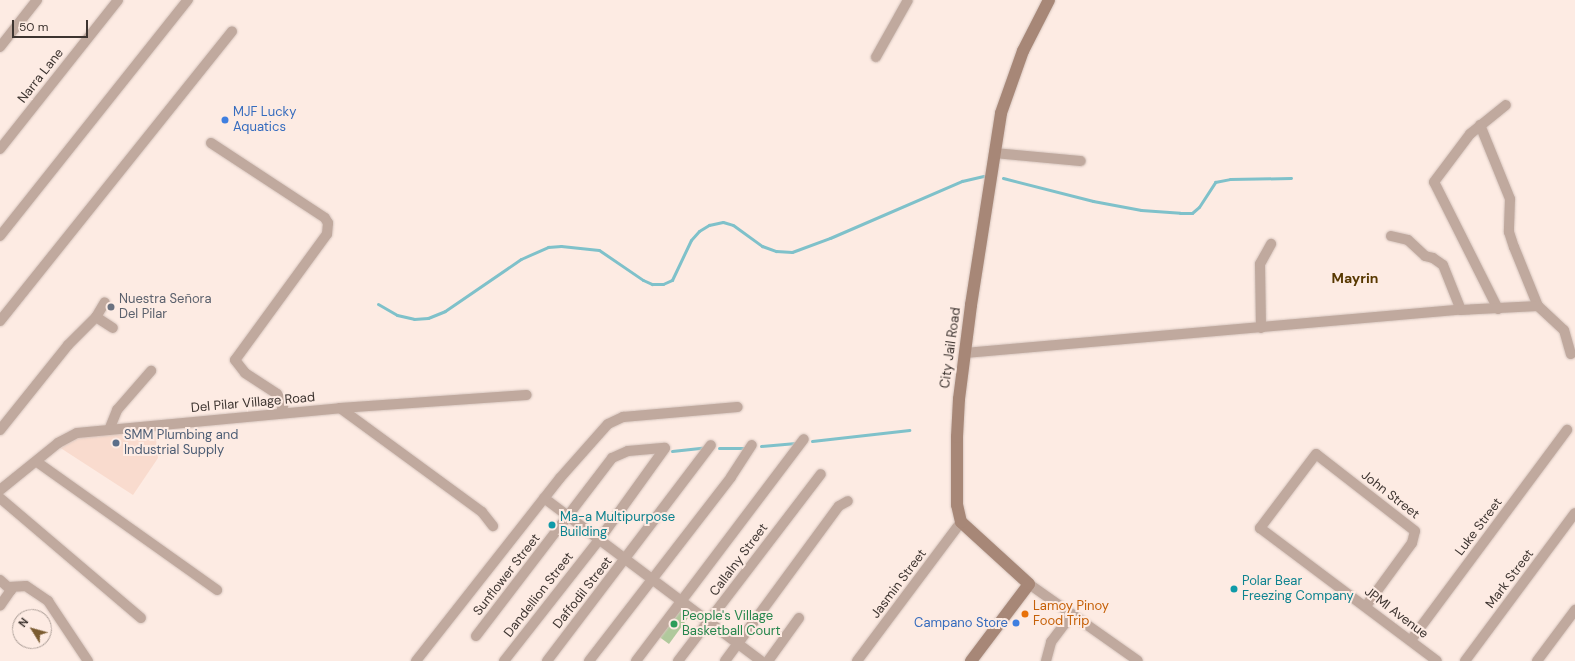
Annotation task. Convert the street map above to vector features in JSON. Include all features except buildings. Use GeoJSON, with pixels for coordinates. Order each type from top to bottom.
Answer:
{"type":"FeatureCollection","features":[{"type":"Feature","properties":{"kind":"street"},"geometry":{"type":"LineString","coordinates":[[0,47],[37,0]]}},
{"type":"Feature","properties":{"kind":"street","name":"Narra Lane"},"geometry":{"type":"LineString","coordinates":[[0,149],[118,0]]}},
{"type":"Feature","properties":{"kind":"street"},"geometry":{"type":"LineString","coordinates":[[0,236],[188,0]]}},
{"type":"Feature","properties":{"kind":"street"},"geometry":{"type":"LineString","coordinates":[[876,56],[908,0]]}},
{"type":"Feature","properties":{"kind":"street","name":"City Jail Road"},"geometry":{"type":"LineString","coordinates":[[961,522],[957,505],[957,437],[965,353],[994,153],[1007,91],[1023,51],[1050,0]]}},
{"type":"Feature","properties":{"kind":"street"},"geometry":{"type":"LineString","coordinates":[[0,321],[232,31]]}},
{"type":"Feature","properties":{"kind":"street"},"geometry":{"type":"LineString","coordinates":[[1498,308],[1471,250],[1434,184],[1450,158],[1480,125],[1506,105]]}},
{"type":"Feature","properties":{"kind":"street"},"geometry":{"type":"LineString","coordinates":[[1480,125],[1508,193],[1509,232],[1538,306],[1564,330],[1571,354]]}},
{"type":"Feature","properties":{"kind":"street"},"geometry":{"type":"LineString","coordinates":[[211,143],[325,218],[328,223],[327,234],[236,355],[238,366],[277,394],[283,405],[282,413]]}},
{"type":"Feature","properties":{"kind":"street"},"geometry":{"type":"LineString","coordinates":[[994,153],[1081,162]]}},
{"type":"Feature","properties":{"kind":"street"},"geometry":{"type":"LineString","coordinates":[[1391,236],[1408,240],[1425,256],[1433,258],[1443,265],[1461,310]]}},
{"type":"Feature","properties":{"kind":"street"},"geometry":{"type":"LineString","coordinates":[[1261,328],[1260,264],[1271,244]]}},
{"type":"Feature","properties":{"kind":"street"},"geometry":{"type":"LineString","coordinates":[[0,430],[68,345],[96,316],[105,302]]}},
{"type":"Feature","properties":{"kind":"street"},"geometry":{"type":"LineString","coordinates":[[965,353],[1461,310],[1538,306]]}},
{"type":"Feature","properties":{"kind":"street"},"geometry":{"type":"LineString","coordinates":[[96,316],[113,328]]}},
{"type":"Feature","properties":{"kind":"street"},"geometry":{"type":"LineString","coordinates":[[109,430],[117,410],[152,371]]}},
{"type":"Feature","properties":{"kind":"street","name":"Del Pilar Village Road"},"geometry":{"type":"LineString","coordinates":[[0,490],[37,462],[50,448],[71,435],[282,413],[527,395]]}},
{"type":"Feature","properties":{"kind":"street"},"geometry":{"type":"LineString","coordinates":[[416,661],[544,498],[603,428],[616,419],[738,407]]}},
{"type":"Feature","properties":{"kind":"street"},"geometry":{"type":"LineString","coordinates":[[340,408],[482,512],[493,526]]}},
{"type":"Feature","properties":{"kind":"street","name":"Luke Street"},"geometry":{"type":"LineString","coordinates":[[1411,640],[1568,430]]}},
{"type":"Feature","properties":{"kind":"street"},"geometry":{"type":"LineString","coordinates":[[636,661],[804,439]]}},
{"type":"Feature","properties":{"kind":"street"},"geometry":{"type":"LineString","coordinates":[[589,661],[732,477],[752,445]]}},
{"type":"Feature","properties":{"kind":"street","name":"Daffodil Street"},"geometry":{"type":"LineString","coordinates":[[547,661],[626,560],[711,446]]}},
{"type":"Feature","properties":{"kind":"street","name":"Sunflower Street"},"geometry":{"type":"LineString","coordinates":[[476,636],[616,455],[628,451],[665,448]]}},
{"type":"Feature","properties":{"kind":"street","name":"Dandellion Street"},"geometry":{"type":"LineString","coordinates":[[504,661],[599,540],[665,448]]}},
{"type":"Feature","properties":{"kind":"street","name":"JPMI Avenue"},"geometry":{"type":"LineString","coordinates":[[1316,454],[1260,528],[1366,606],[1437,661]]}},
{"type":"Feature","properties":{"kind":"street","name":"John Street"},"geometry":{"type":"LineString","coordinates":[[1316,454],[1415,531],[1412,543],[1366,606]]}},
{"type":"Feature","properties":{"kind":"street"},"geometry":{"type":"LineString","coordinates":[[37,462],[216,590]]}},
{"type":"Feature","properties":{"kind":"street","name":"Callalny Street"},"geometry":{"type":"LineString","coordinates":[[678,661],[821,474]]}},
{"type":"Feature","properties":{"kind":"street"},"geometry":{"type":"LineString","coordinates":[[0,498],[141,618]]}},
{"type":"Feature","properties":{"kind":"street"},"geometry":{"type":"LineString","coordinates":[[544,498],[761,661]]}},
{"type":"Feature","properties":{"kind":"street"},"geometry":{"type":"LineString","coordinates":[[725,661],[839,506],[848,501]]}},
{"type":"Feature","properties":{"kind":"street","name":"Mark Street"},"geometry":{"type":"LineString","coordinates":[[1465,661],[1575,513]]}},
{"type":"Feature","properties":{"kind":"street"},"geometry":{"type":"LineString","coordinates":[[961,522],[1029,584],[1138,661]]}},
{"type":"Feature","properties":{"kind":"street","name":"Jasmin Street"},"geometry":{"type":"LineString","coordinates":[[857,661],[961,522]]}},
{"type":"Feature","properties":{"kind":"street"},"geometry":{"type":"LineString","coordinates":[[0,580],[9,587],[26,586],[48,601],[88,661]]}},
{"type":"Feature","properties":{"kind":"street"},"geometry":{"type":"LineString","coordinates":[[971,661],[1029,584]]}},
{"type":"Feature","properties":{"kind":"street"},"geometry":{"type":"LineString","coordinates":[[0,606],[10,593],[9,587]]}},
{"type":"Feature","properties":{"kind":"street"},"geometry":{"type":"LineString","coordinates":[[1537,661],[1575,610]]}},
{"type":"Feature","properties":{"kind":"street"},"geometry":{"type":"LineString","coordinates":[[1046,661],[1051,642],[1072,614]]}},
{"type":"Feature","properties":{"kind":"street"},"geometry":{"type":"LineString","coordinates":[[768,661],[799,618]]}},
{"type":"Feature","properties":{"kind":"shaded area"},"geometry":{"type":"Polygon","coordinates":[[[155,429],[158,458],[133,495],[59,447],[78,436],[155,429]]]}},
{"type":"Feature","properties":{"kind":"green space","name":"People's Village Basketball Court"},"geometry":{"type":"Polygon","coordinates":[[[680,605],[691,613],[669,644],[658,636],[680,605]]]}},
{"type":"Feature","properties":{"kind":"waterway"},"geometry":{"type":"LineString","coordinates":[[378,304],[397,315],[414,319],[428,318],[445,311],[521,259],[548,247],[561,246],[599,250],[643,280],[652,284],[663,284],[672,280],[691,240],[699,231],[709,225],[723,222],[733,225],[762,246],[776,251],[792,252],[830,238],[962,181],[983,176]]}},
{"type":"Feature","properties":{"kind":"waterway"},"geometry":{"type":"LineString","coordinates":[[1003,178],[1093,201],[1141,210],[1180,213],[1192,213],[1199,207],[1215,182],[1230,179],[1291,178]]}},
{"type":"Feature","properties":{"kind":"waterway"},"geometry":{"type":"LineString","coordinates":[[812,441],[909,430]]}},
{"type":"Feature","properties":{"kind":"waterway"},"geometry":{"type":"LineString","coordinates":[[761,446],[796,443]]}},
{"type":"Feature","properties":{"kind":"waterway"},"geometry":{"type":"LineString","coordinates":[[672,451],[702,448]]}},
{"type":"Feature","properties":{"kind":"waterway"},"geometry":{"type":"LineString","coordinates":[[719,448],[747,448]]}},
{"type":"Feature","properties":{"kind":"place","name":"MJF Lucky Aquatics"},"geometry":{"type":"Point","coordinates":[225,120]}},
{"type":"Feature","properties":{"kind":"place","name":"Nuestra Señora Del Pilar"},"geometry":{"type":"Point","coordinates":[111,307]}},
{"type":"Feature","properties":{"kind":"place","name":"SMM Plumbing and Industrial Supply"},"geometry":{"type":"Point","coordinates":[116,443]}},
{"type":"Feature","properties":{"kind":"place","name":"Ma-a Multipurpose Building"},"geometry":{"type":"Point","coordinates":[552,525]}},
{"type":"Feature","properties":{"kind":"place","name":"Polar Bear Freezing Company"},"geometry":{"type":"Point","coordinates":[1234,589]}},
{"type":"Feature","properties":{"kind":"place","name":"Lamoy Pinoy Food Trip"},"geometry":{"type":"Point","coordinates":[1025,614]}},
{"type":"Feature","properties":{"kind":"place","name":"Campano Store"},"geometry":{"type":"Point","coordinates":[1016,623]}},
{"type":"Feature","properties":{"kind":"place","name":"People's Village Basketball Court"},"geometry":{"type":"Point","coordinates":[674,624]}},
{"type":"Feature","properties":{"kind":"district","name":"Mayrin"},"geometry":{"type":"Point","coordinates":[1355,278]}}]}
